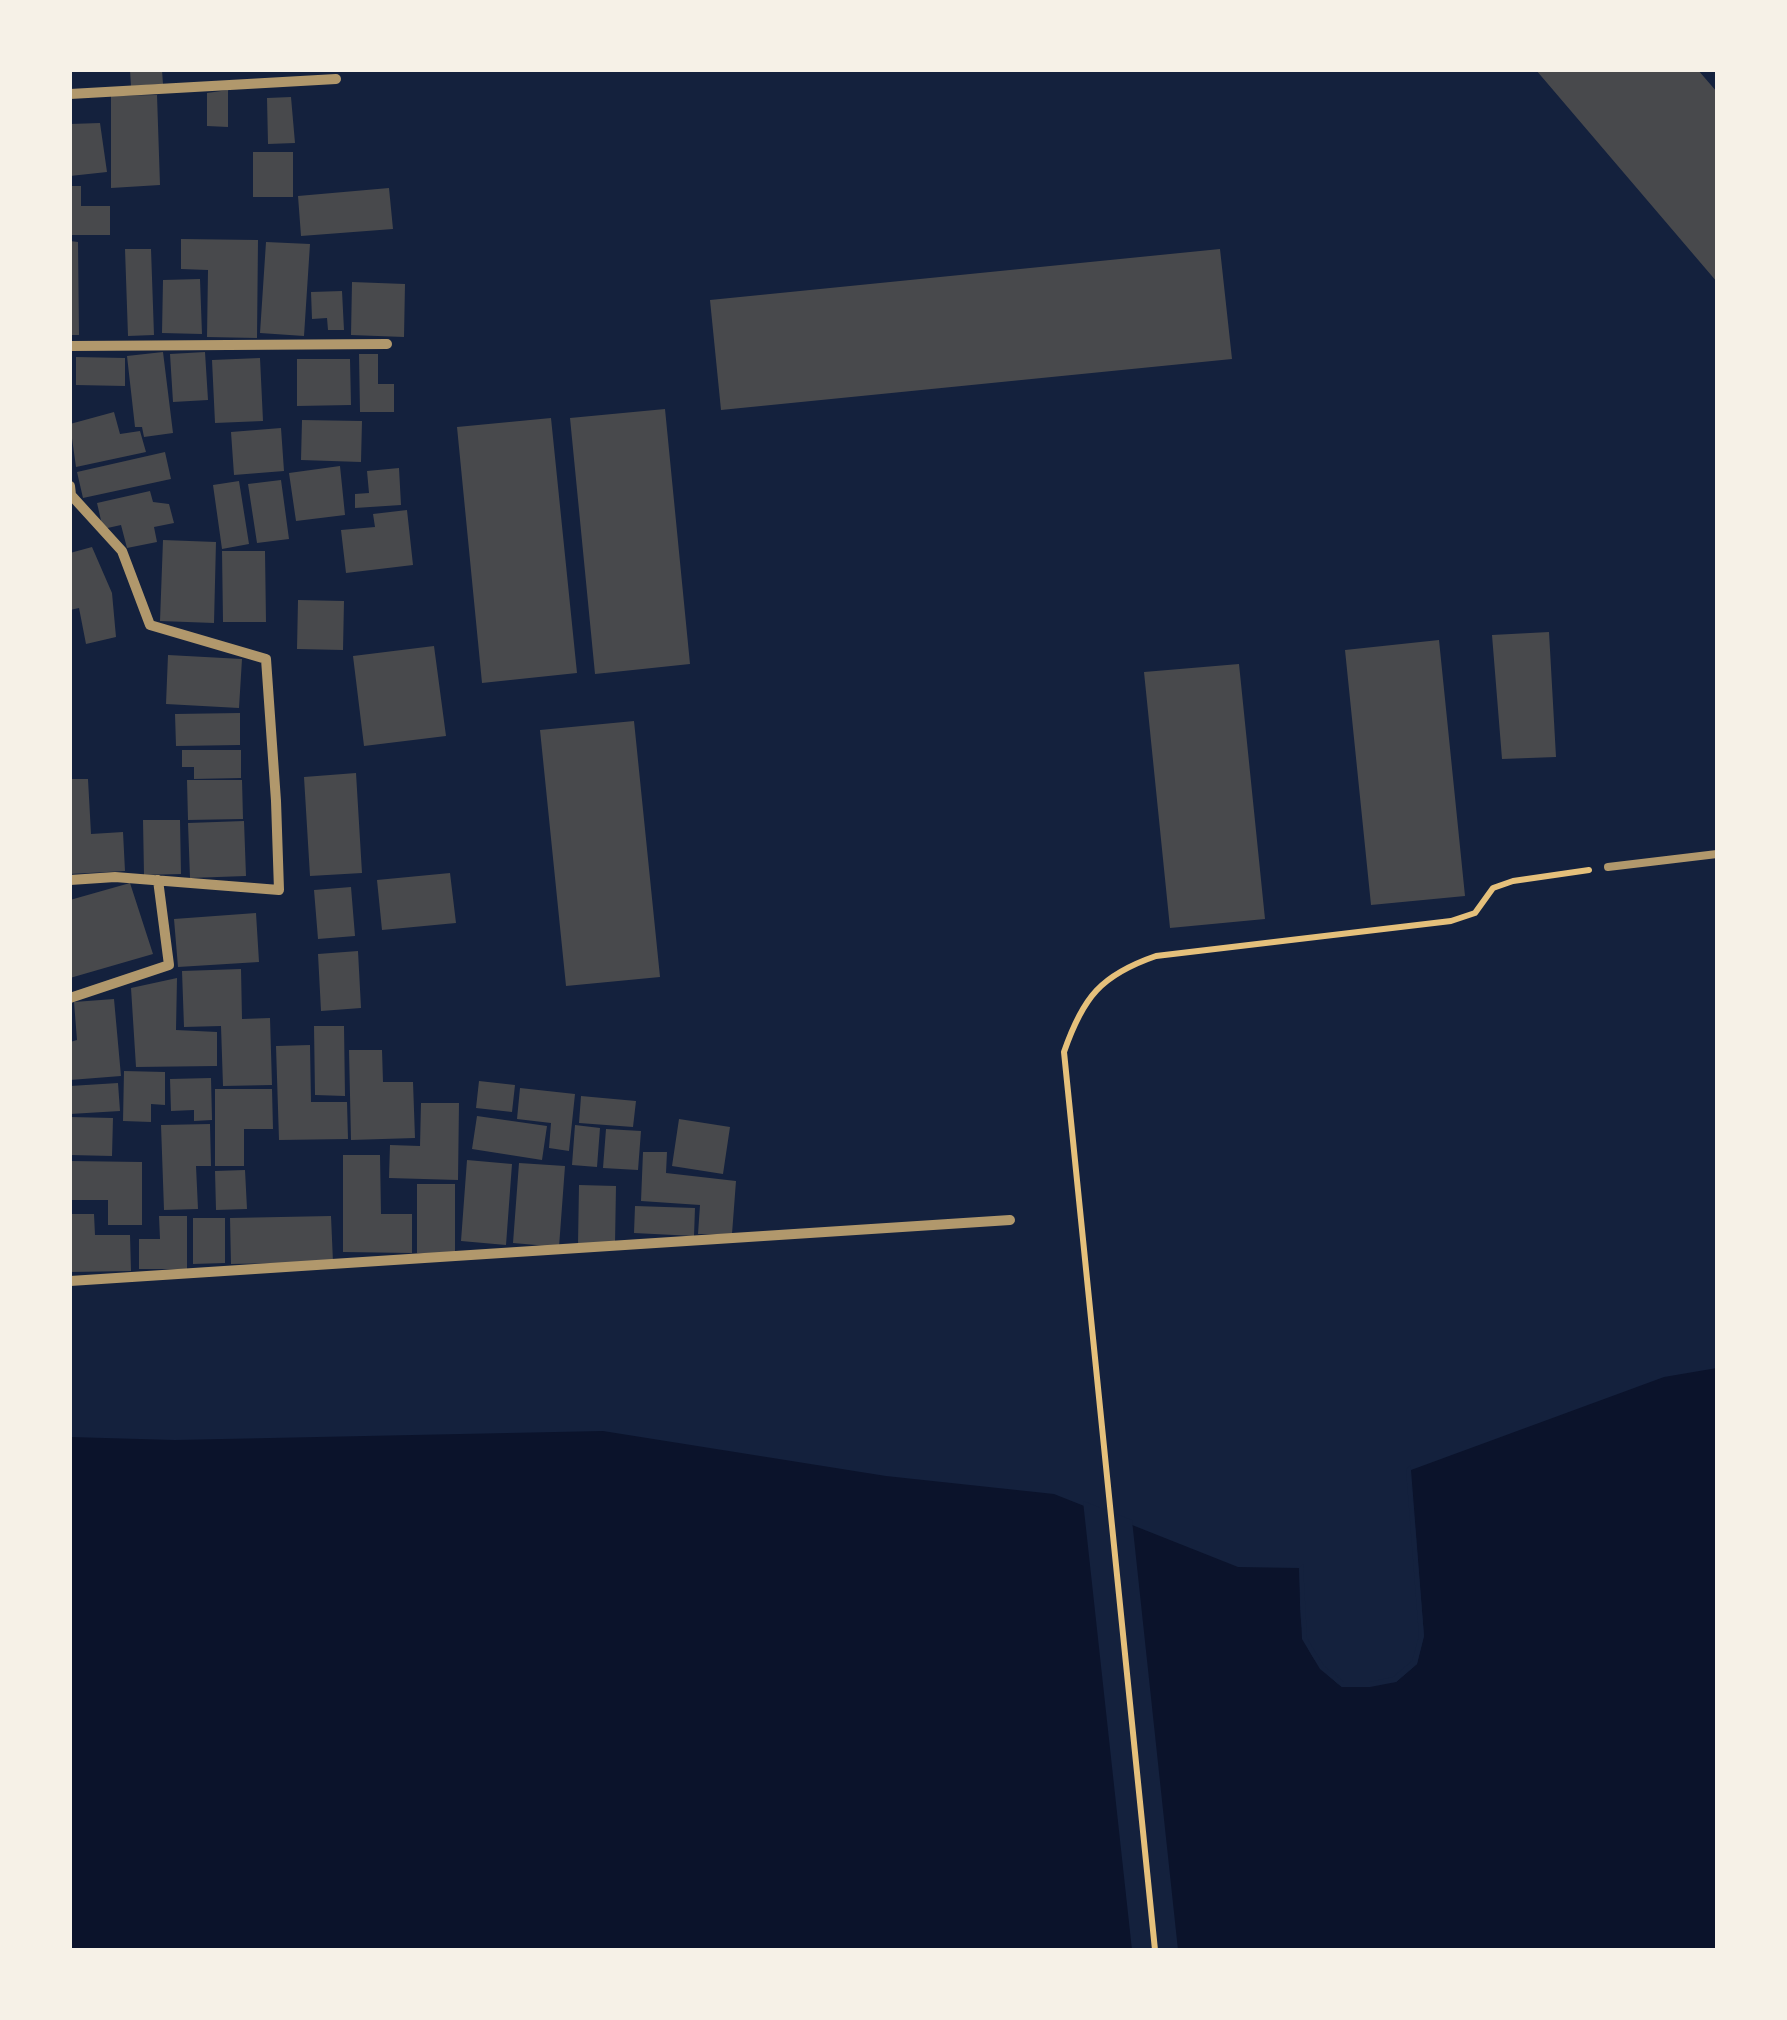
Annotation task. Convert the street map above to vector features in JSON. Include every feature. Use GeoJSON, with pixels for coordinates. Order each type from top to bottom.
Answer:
{"type":"FeatureCollection","features":[{"type":"Feature","properties":{"kind":"street"},"geometry":{"type":"LineString","coordinates":[[70,94],[336,79]]}},
{"type":"Feature","properties":{"kind":"street"},"geometry":{"type":"LineString","coordinates":[[70,346],[388,344]]}},
{"type":"Feature","properties":{"kind":"street"},"geometry":{"type":"LineString","coordinates":[[70,486],[71,495],[122,551],[150,626],[266,659],[279,890],[114,877],[70,880]]}},
{"type":"Feature","properties":{"kind":"street"},"geometry":{"type":"LineString","coordinates":[[70,998],[169,965],[158,880]]}},
{"type":"Feature","properties":{"kind":"street"},"geometry":{"type":"LineString","coordinates":[[70,1281],[1010,1220]]}},
{"type":"Feature","properties":{"kind":"lane"},"geometry":{"type":"LineString","coordinates":[[1608,866],[1717,854]]}},
{"type":"Feature","properties":{"kind":"path"},"geometry":{"type":"LineString","coordinates":[[1156,1950],[1064,1052],[1074,1022],[1092,993],[1128,966],[1156,956],[1452,921],[1476,913],[1493,888],[1513,881],[1608,866]]}},
{"type":"Feature","properties":{"kind":"water"},"geometry":{"type":"Polygon","coordinates":[[[1717,1368],[1717,1950],[70,1950],[70,1437],[175,1440],[603,1431],[886,1476],[1054,1494],[1238,1567],[1299,1568],[1303,1634],[1315,1660],[1342,1687],[1396,1682],[1417,1664],[1424,1636],[1411,1470],[1664,1377],[1717,1368]]]}},
{"type":"Feature","properties":{"kind":"pier"},"geometry":{"type":"Polygon","coordinates":[[[1410,1465],[1424,1636],[1417,1664],[1396,1682],[1342,1687],[1320,1669],[1302,1639],[1299,1568],[1303,1564],[1307,1638],[1324,1666],[1344,1682],[1369,1682],[1393,1677],[1412,1661],[1419,1636],[1406,1470],[1410,1465]]]}},
{"type":"Feature","properties":{"kind":"pier"},"geometry":{"type":"Polygon","coordinates":[[[1083,1501],[1132,1520],[1178,1950],[1132,1950],[1083,1501]]]}},
{"type":"Feature","properties":{"kind":"building"},"geometry":{"type":"Polygon","coordinates":[[[130,70],[162,70],[163,84],[131,86],[130,70]]]}},
{"type":"Feature","properties":{"kind":"building"},"geometry":{"type":"Polygon","coordinates":[[[1536,70],[1698,70],[1717,92],[1717,282],[1536,70]]]}},
{"type":"Feature","properties":{"kind":"building"},"geometry":{"type":"Polygon","coordinates":[[[228,90],[228,127],[207,126],[207,93],[228,90]]]}},
{"type":"Feature","properties":{"kind":"building"},"geometry":{"type":"Polygon","coordinates":[[[157,95],[160,185],[111,188],[111,96],[157,95]]]}},
{"type":"Feature","properties":{"kind":"building"},"geometry":{"type":"Polygon","coordinates":[[[291,97],[295,143],[268,144],[267,98],[291,97]]]}},
{"type":"Feature","properties":{"kind":"building"},"geometry":{"type":"Polygon","coordinates":[[[100,123],[107,172],[70,176],[70,124],[100,123]]]}},
{"type":"Feature","properties":{"kind":"building"},"geometry":{"type":"Polygon","coordinates":[[[253,152],[293,152],[293,197],[253,197],[253,152]]]}},
{"type":"Feature","properties":{"kind":"building"},"geometry":{"type":"Polygon","coordinates":[[[70,186],[81,186],[81,206],[110,206],[110,235],[70,235],[70,186]]]}},
{"type":"Feature","properties":{"kind":"building"},"geometry":{"type":"Polygon","coordinates":[[[389,188],[393,229],[301,236],[298,196],[389,188]]]}},
{"type":"Feature","properties":{"kind":"building"},"geometry":{"type":"Polygon","coordinates":[[[181,239],[258,240],[257,338],[207,337],[208,270],[181,269],[181,239]]]}},
{"type":"Feature","properties":{"kind":"building"},"geometry":{"type":"Polygon","coordinates":[[[70,241],[78,242],[79,335],[70,335],[70,241]]]}},
{"type":"Feature","properties":{"kind":"building"},"geometry":{"type":"Polygon","coordinates":[[[266,242],[310,244],[304,336],[260,333],[266,242]]]}},
{"type":"Feature","properties":{"kind":"building"},"geometry":{"type":"Polygon","coordinates":[[[125,249],[151,249],[154,335],[128,336],[125,249]]]}},
{"type":"Feature","properties":{"kind":"building"},"geometry":{"type":"Polygon","coordinates":[[[1220,249],[1232,359],[721,410],[710,300],[1220,249]]]}},
{"type":"Feature","properties":{"kind":"building"},"geometry":{"type":"Polygon","coordinates":[[[200,279],[202,334],[162,333],[163,280],[200,279]]]}},
{"type":"Feature","properties":{"kind":"building"},"geometry":{"type":"Polygon","coordinates":[[[352,282],[405,284],[404,337],[351,335],[352,282]]]}},
{"type":"Feature","properties":{"kind":"building"},"geometry":{"type":"Polygon","coordinates":[[[342,291],[344,330],[328,330],[327,318],[312,319],[311,292],[342,291]]]}},
{"type":"Feature","properties":{"kind":"building"},"geometry":{"type":"Polygon","coordinates":[[[163,352],[173,433],[144,437],[142,427],[135,427],[127,356],[163,352]]]}},
{"type":"Feature","properties":{"kind":"building"},"geometry":{"type":"Polygon","coordinates":[[[205,352],[208,400],[173,402],[170,354],[205,352]]]}},
{"type":"Feature","properties":{"kind":"building"},"geometry":{"type":"Polygon","coordinates":[[[359,354],[378,354],[378,384],[394,384],[394,412],[360,412],[359,354]]]}},
{"type":"Feature","properties":{"kind":"building"},"geometry":{"type":"Polygon","coordinates":[[[76,357],[125,358],[125,386],[76,385],[76,357]]]}},
{"type":"Feature","properties":{"kind":"building"},"geometry":{"type":"Polygon","coordinates":[[[260,358],[263,421],[215,423],[212,360],[260,358]]]}},
{"type":"Feature","properties":{"kind":"building"},"geometry":{"type":"Polygon","coordinates":[[[297,359],[350,359],[351,405],[297,406],[297,359]]]}},
{"type":"Feature","properties":{"kind":"building"},"geometry":{"type":"Polygon","coordinates":[[[665,409],[690,664],[595,674],[570,418],[665,409]]]}},
{"type":"Feature","properties":{"kind":"building"},"geometry":{"type":"Polygon","coordinates":[[[114,412],[120,434],[140,431],[146,452],[76,467],[70,424],[114,412]]]}},
{"type":"Feature","properties":{"kind":"building"},"geometry":{"type":"Polygon","coordinates":[[[551,418],[577,673],[482,683],[457,427],[551,418]]]}},
{"type":"Feature","properties":{"kind":"building"},"geometry":{"type":"Polygon","coordinates":[[[302,420],[362,421],[361,462],[301,460],[302,420]]]}},
{"type":"Feature","properties":{"kind":"building"},"geometry":{"type":"Polygon","coordinates":[[[281,428],[284,471],[234,475],[231,432],[281,428]]]}},
{"type":"Feature","properties":{"kind":"building"},"geometry":{"type":"Polygon","coordinates":[[[165,452],[171,479],[83,498],[77,472],[165,452]]]}},
{"type":"Feature","properties":{"kind":"building"},"geometry":{"type":"Polygon","coordinates":[[[340,466],[345,515],[296,521],[289,473],[340,466]]]}},
{"type":"Feature","properties":{"kind":"building"},"geometry":{"type":"Polygon","coordinates":[[[399,468],[401,505],[355,508],[355,494],[369,493],[367,471],[399,468]]]}},
{"type":"Feature","properties":{"kind":"building"},"geometry":{"type":"Polygon","coordinates":[[[281,480],[289,539],[257,543],[248,484],[281,480]]]}},
{"type":"Feature","properties":{"kind":"building"},"geometry":{"type":"Polygon","coordinates":[[[239,481],[249,544],[222,549],[213,485],[239,481]]]}},
{"type":"Feature","properties":{"kind":"building"},"geometry":{"type":"Polygon","coordinates":[[[150,491],[153,502],[169,504],[174,523],[154,527],[157,542],[127,548],[121,525],[103,529],[97,503],[150,491]]]}},
{"type":"Feature","properties":{"kind":"building"},"geometry":{"type":"Polygon","coordinates":[[[407,510],[413,565],[346,573],[341,530],[375,527],[373,514],[407,510]]]}},
{"type":"Feature","properties":{"kind":"building"},"geometry":{"type":"Polygon","coordinates":[[[163,540],[216,542],[214,623],[160,621],[163,540]]]}},
{"type":"Feature","properties":{"kind":"building"},"geometry":{"type":"Polygon","coordinates":[[[92,547],[112,593],[116,637],[86,644],[79,608],[70,610],[70,553],[92,547]]]}},
{"type":"Feature","properties":{"kind":"building"},"geometry":{"type":"Polygon","coordinates":[[[222,551],[265,551],[266,622],[223,622],[222,551]]]}},
{"type":"Feature","properties":{"kind":"building"},"geometry":{"type":"Polygon","coordinates":[[[298,600],[344,601],[343,650],[297,649],[298,600]]]}},
{"type":"Feature","properties":{"kind":"building"},"geometry":{"type":"Polygon","coordinates":[[[1549,632],[1556,757],[1502,759],[1492,635],[1549,632]]]}},
{"type":"Feature","properties":{"kind":"building"},"geometry":{"type":"Polygon","coordinates":[[[1439,640],[1465,896],[1371,905],[1345,650],[1439,640]]]}},
{"type":"Feature","properties":{"kind":"building"},"geometry":{"type":"Polygon","coordinates":[[[434,646],[446,736],[364,746],[353,656],[434,646]]]}},
{"type":"Feature","properties":{"kind":"building"},"geometry":{"type":"Polygon","coordinates":[[[168,655],[242,659],[239,708],[166,704],[168,655]]]}},
{"type":"Feature","properties":{"kind":"building"},"geometry":{"type":"Polygon","coordinates":[[[1239,664],[1265,919],[1170,928],[1144,672],[1239,664]]]}},
{"type":"Feature","properties":{"kind":"building"},"geometry":{"type":"Polygon","coordinates":[[[240,713],[240,745],[176,746],[175,714],[240,713]]]}},
{"type":"Feature","properties":{"kind":"building"},"geometry":{"type":"Polygon","coordinates":[[[634,721],[660,977],[566,986],[540,730],[634,721]]]}},
{"type":"Feature","properties":{"kind":"building"},"geometry":{"type":"Polygon","coordinates":[[[182,750],[241,750],[241,778],[194,779],[194,767],[182,767],[182,750]]]}},
{"type":"Feature","properties":{"kind":"building"},"geometry":{"type":"Polygon","coordinates":[[[356,773],[362,873],[310,876],[304,777],[356,773]]]}},
{"type":"Feature","properties":{"kind":"building"},"geometry":{"type":"Polygon","coordinates":[[[70,779],[88,779],[91,834],[123,832],[125,871],[70,874],[70,779]]]}},
{"type":"Feature","properties":{"kind":"building"},"geometry":{"type":"Polygon","coordinates":[[[187,780],[242,780],[243,819],[188,820],[187,780]]]}},
{"type":"Feature","properties":{"kind":"building"},"geometry":{"type":"Polygon","coordinates":[[[143,820],[180,820],[181,874],[144,875],[143,820]]]}},
{"type":"Feature","properties":{"kind":"building"},"geometry":{"type":"Polygon","coordinates":[[[244,821],[246,876],[190,878],[188,823],[244,821]]]}},
{"type":"Feature","properties":{"kind":"building"},"geometry":{"type":"Polygon","coordinates":[[[450,873],[456,923],[382,930],[377,880],[450,873]]]}},
{"type":"Feature","properties":{"kind":"building"},"geometry":{"type":"Polygon","coordinates":[[[130,883],[153,954],[70,978],[70,900],[130,883]]]}},
{"type":"Feature","properties":{"kind":"building"},"geometry":{"type":"Polygon","coordinates":[[[351,887],[355,936],[318,939],[314,890],[351,887]]]}},
{"type":"Feature","properties":{"kind":"building"},"geometry":{"type":"Polygon","coordinates":[[[256,913],[259,962],[178,967],[174,919],[256,913]]]}},
{"type":"Feature","properties":{"kind":"building"},"geometry":{"type":"Polygon","coordinates":[[[358,951],[361,1008],[321,1011],[318,954],[358,951]]]}},
{"type":"Feature","properties":{"kind":"building"},"geometry":{"type":"Polygon","coordinates":[[[241,969],[242,1019],[270,1018],[272,1085],[223,1086],[221,1026],[184,1027],[182,971],[241,969]]]}},
{"type":"Feature","properties":{"kind":"building"},"geometry":{"type":"Polygon","coordinates":[[[177,978],[176,1030],[217,1032],[217,1066],[136,1067],[131,988],[177,978]]]}},
{"type":"Feature","properties":{"kind":"building"},"geometry":{"type":"Polygon","coordinates":[[[114,999],[121,1076],[70,1080],[70,1042],[77,1040],[74,1002],[114,999]]]}},
{"type":"Feature","properties":{"kind":"building"},"geometry":{"type":"Polygon","coordinates":[[[314,1026],[344,1026],[345,1096],[315,1095],[314,1026]]]}},
{"type":"Feature","properties":{"kind":"building"},"geometry":{"type":"Polygon","coordinates":[[[310,1045],[311,1102],[347,1102],[348,1139],[279,1140],[276,1046],[310,1045]]]}},
{"type":"Feature","properties":{"kind":"building"},"geometry":{"type":"Polygon","coordinates":[[[349,1050],[382,1050],[383,1082],[413,1082],[415,1138],[351,1140],[349,1050]]]}},
{"type":"Feature","properties":{"kind":"building"},"geometry":{"type":"Polygon","coordinates":[[[124,1071],[165,1072],[165,1105],[151,1104],[151,1122],[123,1121],[124,1071]]]}},
{"type":"Feature","properties":{"kind":"building"},"geometry":{"type":"Polygon","coordinates":[[[211,1078],[212,1120],[194,1121],[194,1110],[171,1111],[170,1079],[211,1078]]]}},
{"type":"Feature","properties":{"kind":"building"},"geometry":{"type":"Polygon","coordinates":[[[479,1081],[515,1085],[512,1112],[476,1108],[479,1081]]]}},
{"type":"Feature","properties":{"kind":"building"},"geometry":{"type":"Polygon","coordinates":[[[118,1083],[120,1111],[70,1114],[70,1086],[118,1083]]]}},
{"type":"Feature","properties":{"kind":"building"},"geometry":{"type":"Polygon","coordinates":[[[520,1088],[575,1094],[569,1151],[549,1148],[551,1123],[517,1119],[520,1088]]]}},
{"type":"Feature","properties":{"kind":"building"},"geometry":{"type":"Polygon","coordinates":[[[215,1089],[272,1089],[273,1129],[244,1129],[244,1166],[215,1166],[215,1089]]]}},
{"type":"Feature","properties":{"kind":"building"},"geometry":{"type":"Polygon","coordinates":[[[581,1096],[636,1101],[633,1127],[579,1123],[581,1096]]]}},
{"type":"Feature","properties":{"kind":"building"},"geometry":{"type":"Polygon","coordinates":[[[421,1103],[459,1103],[458,1180],[389,1178],[390,1145],[420,1146],[421,1103]]]}},
{"type":"Feature","properties":{"kind":"building"},"geometry":{"type":"Polygon","coordinates":[[[477,1116],[547,1126],[542,1160],[472,1149],[477,1116]]]}},
{"type":"Feature","properties":{"kind":"building"},"geometry":{"type":"Polygon","coordinates":[[[70,1117],[113,1118],[112,1156],[70,1155],[70,1117]]]}},
{"type":"Feature","properties":{"kind":"building"},"geometry":{"type":"Polygon","coordinates":[[[679,1119],[730,1127],[723,1174],[672,1166],[679,1119]]]}},
{"type":"Feature","properties":{"kind":"building"},"geometry":{"type":"Polygon","coordinates":[[[210,1124],[211,1166],[196,1166],[198,1209],[164,1210],[161,1125],[210,1124]]]}},
{"type":"Feature","properties":{"kind":"building"},"geometry":{"type":"Polygon","coordinates":[[[575,1125],[600,1128],[597,1167],[572,1165],[575,1125]]]}},
{"type":"Feature","properties":{"kind":"building"},"geometry":{"type":"Polygon","coordinates":[[[606,1129],[641,1131],[638,1170],[603,1168],[606,1129]]]}},
{"type":"Feature","properties":{"kind":"building"},"geometry":{"type":"Polygon","coordinates":[[[643,1152],[667,1152],[666,1173],[736,1181],[732,1234],[698,1234],[700,1205],[641,1201],[643,1152]]]}},
{"type":"Feature","properties":{"kind":"building"},"geometry":{"type":"Polygon","coordinates":[[[343,1155],[380,1155],[381,1214],[412,1214],[412,1253],[343,1252],[343,1155]]]}},
{"type":"Feature","properties":{"kind":"building"},"geometry":{"type":"Polygon","coordinates":[[[467,1160],[512,1164],[506,1245],[461,1241],[467,1160]]]}},
{"type":"Feature","properties":{"kind":"building"},"geometry":{"type":"Polygon","coordinates":[[[70,1161],[142,1162],[142,1225],[108,1225],[108,1200],[70,1200],[70,1161]]]}},
{"type":"Feature","properties":{"kind":"building"},"geometry":{"type":"Polygon","coordinates":[[[519,1163],[565,1166],[559,1247],[513,1243],[519,1163]]]}},
{"type":"Feature","properties":{"kind":"building"},"geometry":{"type":"Polygon","coordinates":[[[245,1170],[247,1209],[216,1210],[215,1171],[245,1170]]]}},
{"type":"Feature","properties":{"kind":"building"},"geometry":{"type":"Polygon","coordinates":[[[417,1184],[455,1184],[455,1253],[417,1253],[417,1184]]]}},
{"type":"Feature","properties":{"kind":"building"},"geometry":{"type":"Polygon","coordinates":[[[579,1185],[616,1186],[615,1244],[578,1244],[579,1185]]]}},
{"type":"Feature","properties":{"kind":"building"},"geometry":{"type":"Polygon","coordinates":[[[635,1206],[695,1208],[694,1236],[634,1233],[635,1206]]]}},
{"type":"Feature","properties":{"kind":"building"},"geometry":{"type":"Polygon","coordinates":[[[70,1214],[94,1214],[95,1235],[130,1235],[131,1271],[70,1272],[70,1214]]]}},
{"type":"Feature","properties":{"kind":"building"},"geometry":{"type":"Polygon","coordinates":[[[159,1216],[187,1216],[187,1269],[139,1269],[139,1239],[160,1239],[159,1216]]]}},
{"type":"Feature","properties":{"kind":"building"},"geometry":{"type":"Polygon","coordinates":[[[331,1216],[333,1262],[231,1264],[230,1218],[331,1216]]]}},
{"type":"Feature","properties":{"kind":"building"},"geometry":{"type":"Polygon","coordinates":[[[193,1218],[225,1218],[225,1263],[193,1264],[193,1218]]]}}]}
